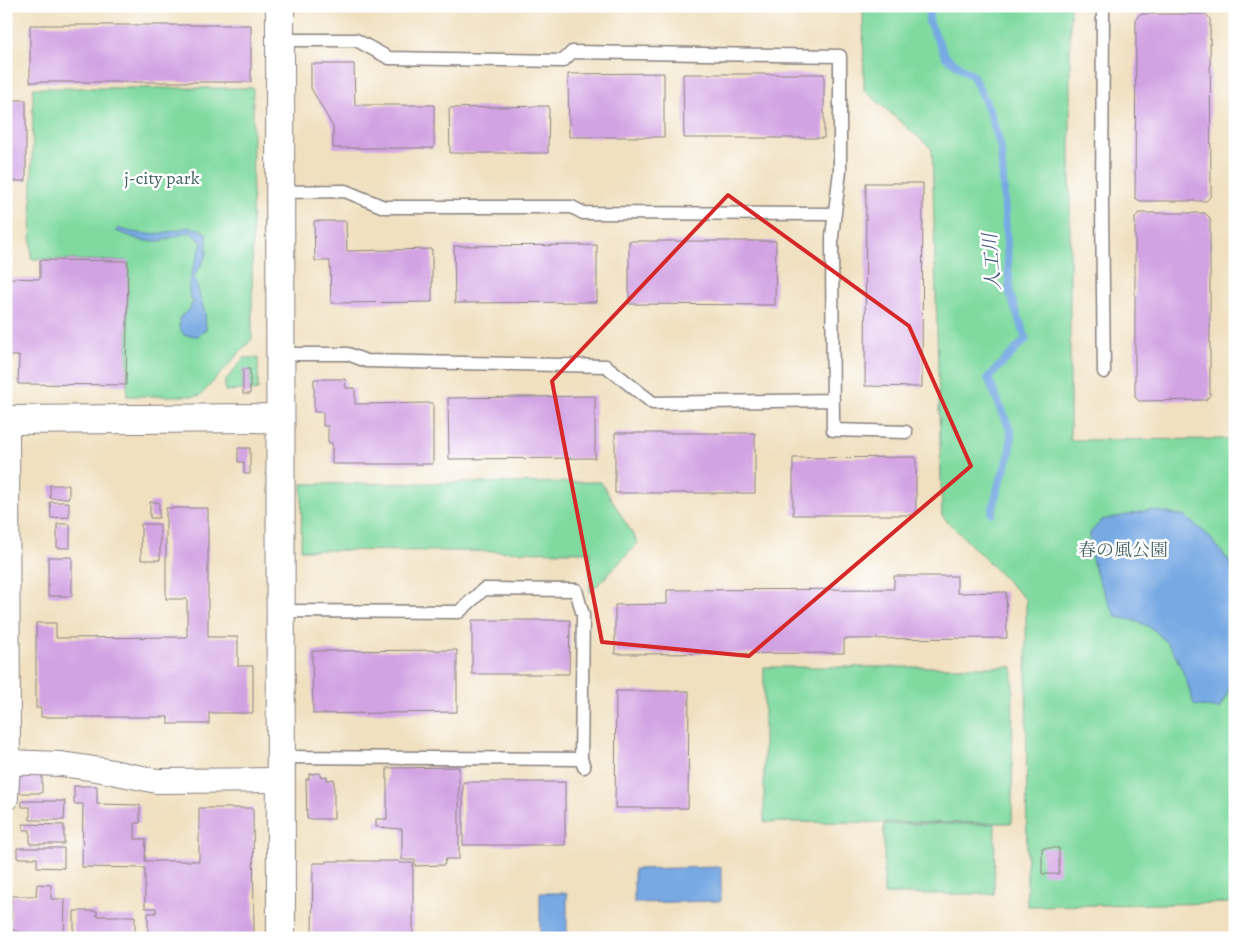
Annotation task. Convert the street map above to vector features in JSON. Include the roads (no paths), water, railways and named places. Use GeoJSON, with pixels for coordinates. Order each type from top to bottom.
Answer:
{"type":"FeatureCollection","features":[{"type":"Feature","properties":{"kind":"street"},"geometry":{"type":"LineString","coordinates":[[280,6],[281,938]]}},
{"type":"Feature","properties":{"kind":"street"},"geometry":{"type":"LineString","coordinates":[[6,798],[7,420],[279,418]]}},
{"type":"Feature","properties":{"kind":"street"},"geometry":{"type":"LineString","coordinates":[[7,762],[61,764],[157,781],[280,769]]}},
{"type":"Feature","properties":{"kind":"lane"},"geometry":{"type":"LineString","coordinates":[[1103,6],[1102,207],[1104,372]]}},
{"type":"Feature","properties":{"kind":"lane"},"geometry":{"type":"LineString","coordinates":[[280,40],[356,40],[390,58],[564,61],[572,52],[840,56],[840,171],[832,236],[833,430],[906,432]]}},
{"type":"Feature","properties":{"kind":"lane"},"geometry":{"type":"LineString","coordinates":[[280,192],[345,191],[384,207],[572,207],[583,213],[835,214]]}},
{"type":"Feature","properties":{"kind":"lane"},"geometry":{"type":"LineString","coordinates":[[280,354],[348,354],[366,361],[606,366],[653,403],[833,400]]}},
{"type":"Feature","properties":{"kind":"lane"},"geometry":{"type":"LineString","coordinates":[[280,612],[459,612],[484,589],[576,590],[583,615],[583,763],[280,769]]}},
{"type":"Feature","properties":{"kind":"water"},"geometry":{"type":"Polygon","coordinates":[[[187,227],[199,229],[207,234],[207,255],[194,276],[205,313],[206,329],[198,336],[184,335],[179,327],[180,317],[189,310],[193,302],[189,289],[190,281],[202,242],[190,232],[160,241],[143,241],[116,231],[118,228],[136,233],[153,234],[187,227]]]}},
{"type":"Feature","properties":{"kind":"water"},"geometry":{"type":"Polygon","coordinates":[[[1151,510],[1184,516],[1208,535],[1229,561],[1235,578],[1235,679],[1219,709],[1194,705],[1182,668],[1169,645],[1150,628],[1135,621],[1116,617],[1097,576],[1090,545],[1090,533],[1102,520],[1151,510]]]}},
{"type":"Feature","properties":{"kind":"water"},"geometry":{"type":"Polygon","coordinates":[[[721,867],[721,901],[634,903],[634,869],[721,867]]]}},
{"type":"Feature","properties":{"kind":"water"},"geometry":{"type":"Polygon","coordinates":[[[540,893],[567,893],[567,934],[540,934],[540,893]]]}},
{"type":"Feature","properties":{"kind":"waterway","name":"人工川"},"geometry":{"type":"LineString","coordinates":[[929,6],[929,22],[946,57],[973,76],[989,109],[1001,148],[1010,294],[1026,339],[988,378],[1011,432],[1010,454],[998,487],[992,513]]}},
{"type":"Feature","properties":{"kind":"park label","name":"j-city park"},"geometry":{"type":"Point","coordinates":[162,178]}},
{"type":"Feature","properties":{"kind":"park label","name":"春の風公園"},"geometry":{"type":"Point","coordinates":[1123,550]}}]}
